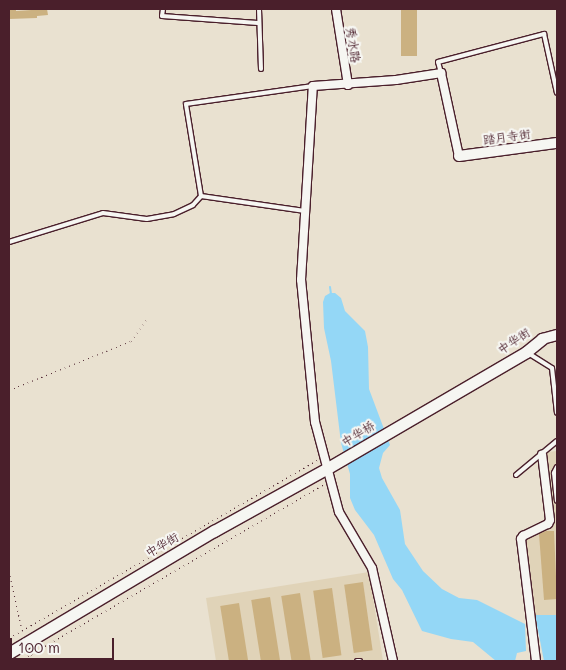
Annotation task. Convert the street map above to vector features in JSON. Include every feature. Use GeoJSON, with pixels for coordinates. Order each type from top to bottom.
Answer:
{"type":"FeatureCollection","features":[{"type":"Feature","properties":{"kind":"main road","name":"中华街"},"geometry":{"type":"LineString","coordinates":[[398,426],[526,352],[542,339]]}},
{"type":"Feature","properties":{"kind":"main road","name":"中华桥"},"geometry":{"type":"LineString","coordinates":[[329,467],[398,426]]}},
{"type":"Feature","properties":{"kind":"main road","name":"中华街"},"geometry":{"type":"LineString","coordinates":[[9,653],[214,530],[329,467]]}},
{"type":"Feature","properties":{"kind":"street","name":"秀水路"},"geometry":{"type":"LineString","coordinates":[[336,9],[348,85]]}},
{"type":"Feature","properties":{"kind":"street"},"geometry":{"type":"LineString","coordinates":[[392,661],[372,568],[343,521],[315,422],[300,280],[313,86],[348,85],[440,72],[459,156]]}},
{"type":"Feature","properties":{"kind":"street","name":"踏月寺街"},"geometry":{"type":"LineString","coordinates":[[459,156],[557,143]]}},
{"type":"Feature","properties":{"kind":"street"},"geometry":{"type":"LineString","coordinates":[[542,339],[557,335]]}},
{"type":"Feature","properties":{"kind":"street"},"geometry":{"type":"LineString","coordinates":[[536,661],[521,540],[523,536],[548,524],[550,520],[542,454]]}},
{"type":"Feature","properties":{"kind":"lane"},"geometry":{"type":"LineString","coordinates":[[163,9],[162,16],[258,22]]}},
{"type":"Feature","properties":{"kind":"lane"},"geometry":{"type":"LineString","coordinates":[[259,9],[261,69]]}},
{"type":"Feature","properties":{"kind":"lane"},"geometry":{"type":"LineString","coordinates":[[440,72],[438,62],[544,34],[557,93]]}},
{"type":"Feature","properties":{"kind":"lane"},"geometry":{"type":"LineString","coordinates":[[202,196],[186,104],[313,86]]}},
{"type":"Feature","properties":{"kind":"lane"},"geometry":{"type":"LineString","coordinates":[[202,196],[305,211]]}},
{"type":"Feature","properties":{"kind":"lane"},"geometry":{"type":"LineString","coordinates":[[9,242],[103,213],[147,219],[174,214],[193,205],[202,196]]}},
{"type":"Feature","properties":{"kind":"lane"},"geometry":{"type":"LineString","coordinates":[[526,352],[552,368],[557,413]]}},
{"type":"Feature","properties":{"kind":"lane"},"geometry":{"type":"LineString","coordinates":[[516,475],[557,441]]}},
{"type":"Feature","properties":{"kind":"lane"},"geometry":{"type":"LineString","coordinates":[[557,467],[554,473],[557,501]]}},
{"type":"Feature","properties":{"kind":"path"},"geometry":{"type":"LineString","coordinates":[[9,390],[131,341],[148,318]]}},
{"type":"Feature","properties":{"kind":"path"},"geometry":{"type":"LineString","coordinates":[[9,571],[22,630],[9,638]]}},
{"type":"Feature","properties":{"kind":"path"},"geometry":{"type":"LineString","coordinates":[[19,661],[31,654],[34,661]]}},
{"type":"Feature","properties":{"kind":"shaded area"},"geometry":{"type":"Polygon","coordinates":[[[557,451],[557,615],[535,615],[526,537],[553,524],[546,452],[557,451]]]}},
{"type":"Feature","properties":{"kind":"shaded area"},"geometry":{"type":"Polygon","coordinates":[[[369,572],[383,661],[216,661],[206,598],[369,572]]]}},
{"type":"Feature","properties":{"kind":"water"},"geometry":{"type":"Polygon","coordinates":[[[335,293],[341,298],[345,311],[365,331],[368,347],[369,389],[390,445],[383,453],[379,468],[382,478],[400,510],[405,544],[423,571],[442,589],[459,598],[477,600],[525,624],[526,651],[517,653],[515,661],[496,661],[473,642],[451,639],[422,631],[402,590],[393,579],[374,535],[355,510],[350,498],[350,474],[341,443],[331,361],[324,328],[323,302],[325,296],[335,293]]]}},
{"type":"Feature","properties":{"kind":"water"},"geometry":{"type":"Polygon","coordinates":[[[535,615],[557,615],[557,660],[544,661],[535,615]]]}},
{"type":"Feature","properties":{"kind":"building"},"geometry":{"type":"Polygon","coordinates":[[[9,9],[16,9],[16,11],[47,9],[48,15],[37,16],[37,18],[9,19],[9,9]]]}},
{"type":"Feature","properties":{"kind":"building"},"geometry":{"type":"Polygon","coordinates":[[[401,9],[417,9],[417,56],[401,56],[401,9]]]}},
{"type":"Feature","properties":{"kind":"building"},"geometry":{"type":"Polygon","coordinates":[[[546,531],[554,531],[557,599],[544,600],[539,534],[546,531]]]}},
{"type":"Feature","properties":{"kind":"building"},"geometry":{"type":"Polygon","coordinates":[[[363,582],[373,650],[354,653],[344,585],[363,582]]]}},
{"type":"Feature","properties":{"kind":"building"},"geometry":{"type":"Polygon","coordinates":[[[332,588],[341,655],[323,658],[313,591],[332,588]]]}},
{"type":"Feature","properties":{"kind":"building"},"geometry":{"type":"Polygon","coordinates":[[[300,593],[311,660],[292,661],[281,596],[300,593]]]}},
{"type":"Feature","properties":{"kind":"building"},"geometry":{"type":"Polygon","coordinates":[[[270,597],[280,661],[261,661],[251,600],[270,597]]]}},
{"type":"Feature","properties":{"kind":"building"},"geometry":{"type":"Polygon","coordinates":[[[239,603],[248,661],[229,661],[220,606],[239,603]]]}},
{"type":"Feature","properties":{"kind":"waterway"},"geometry":{"type":"LineString","coordinates":[[330,287],[331,294]]}}]}
